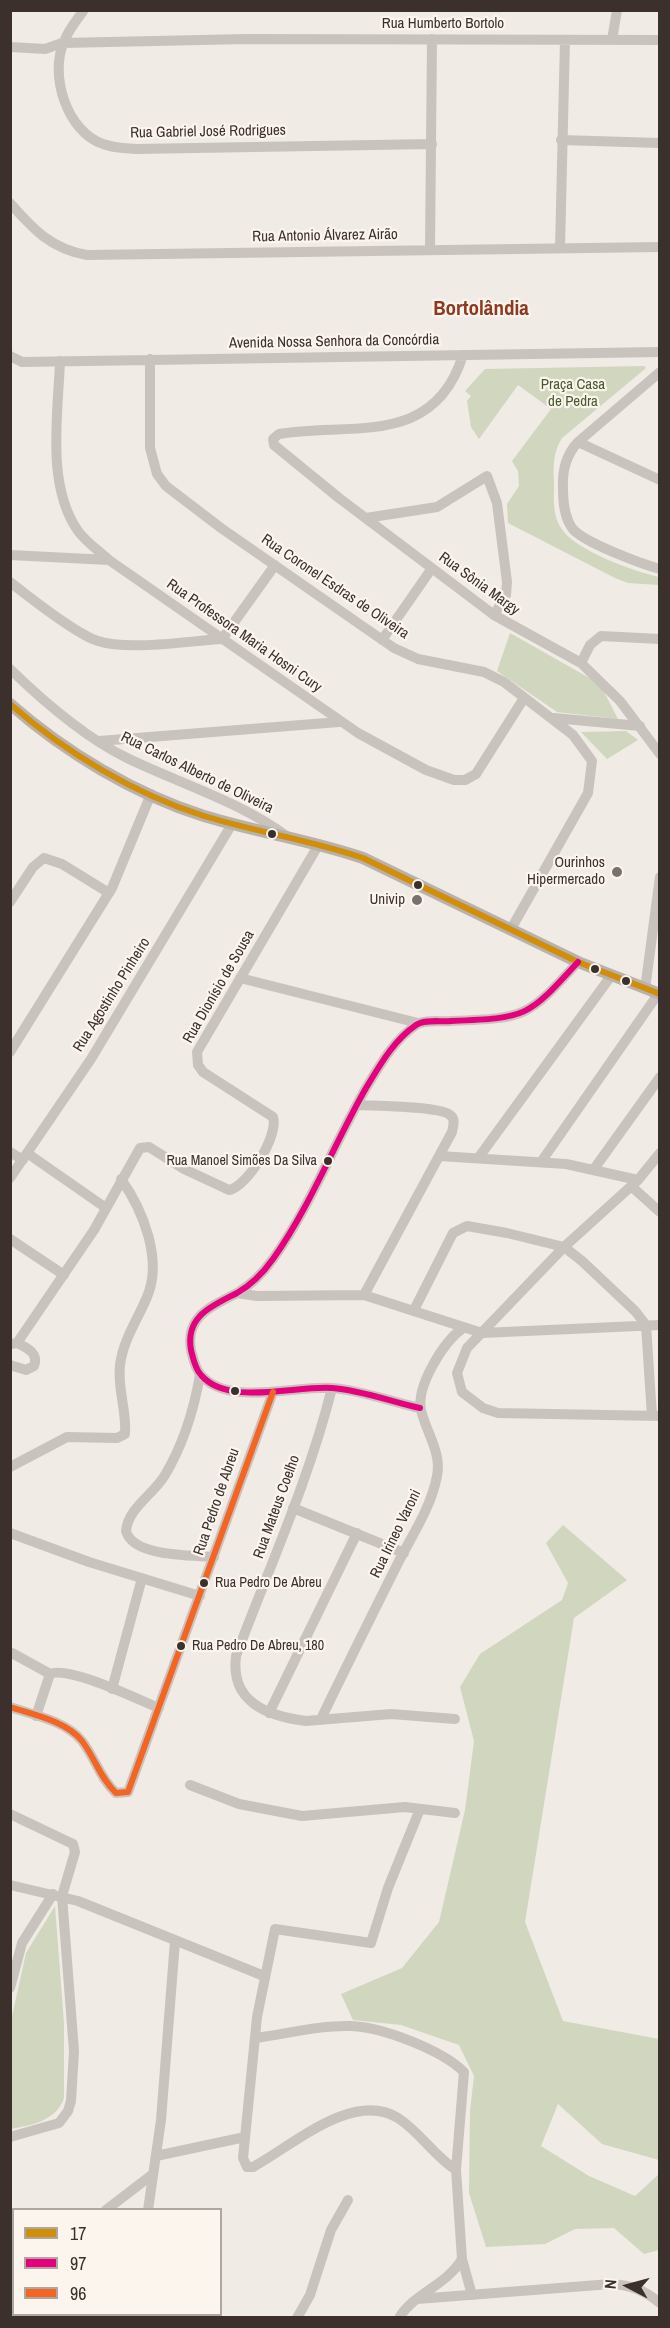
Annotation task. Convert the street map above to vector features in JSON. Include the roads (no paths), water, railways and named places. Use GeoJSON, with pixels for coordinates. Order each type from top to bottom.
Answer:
{"type":"FeatureCollection","features":[{"type":"Feature","properties":{"kind":"main road"},"geometry":{"type":"LineString","coordinates":[[10,704],[75,754],[151,794],[201,815],[319,844],[373,863],[578,962],[659,994]]}},
{"type":"Feature","properties":{"kind":"street"},"geometry":{"type":"LineString","coordinates":[[63,43],[84,10]]}},
{"type":"Feature","properties":{"kind":"street"},"geometry":{"type":"LineString","coordinates":[[612,40],[617,10]]}},
{"type":"Feature","properties":{"kind":"street","name":"Rua Humberto Bortolo"},"geometry":{"type":"LineString","coordinates":[[10,47],[45,49],[63,43],[247,39],[660,40]]}},
{"type":"Feature","properties":{"kind":"street"},"geometry":{"type":"LineString","coordinates":[[430,249],[432,39]]}},
{"type":"Feature","properties":{"kind":"street"},"geometry":{"type":"LineString","coordinates":[[560,248],[565,40]]}},
{"type":"Feature","properties":{"kind":"street","name":"Rua Gabriel José Rodrigues"},"geometry":{"type":"LineString","coordinates":[[63,43],[59,77],[67,111],[82,131],[104,145],[136,149],[432,144]]}},
{"type":"Feature","properties":{"kind":"street"},"geometry":{"type":"LineString","coordinates":[[561,141],[660,143]]}},
{"type":"Feature","properties":{"kind":"street","name":"Rua Antonio Álvarez Airão"},"geometry":{"type":"LineString","coordinates":[[10,204],[49,243],[87,255],[660,247]]}},
{"type":"Feature","properties":{"kind":"street","name":"Avenida Nossa Senhora da Concórdia"},"geometry":{"type":"LineString","coordinates":[[10,356],[22,362],[660,352]]}},
{"type":"Feature","properties":{"kind":"street","name":"Rua Sônia Margy"},"geometry":{"type":"LineString","coordinates":[[463,355],[458,370],[443,393],[405,419],[386,427],[363,430],[286,432],[276,436],[273,442],[309,475],[494,615],[581,663],[601,680],[640,726],[660,754]]}},
{"type":"Feature","properties":{"kind":"street","name":"Rua Coronel Esdras de Oliveira"},"geometry":{"type":"LineString","coordinates":[[150,359],[150,448],[157,474],[166,486],[192,507],[382,640],[418,659],[484,672],[504,682],[573,735],[592,761],[588,793],[511,929]]}},
{"type":"Feature","properties":{"kind":"street","name":"Rua Professora Maria Hosni Cury"},"geometry":{"type":"LineString","coordinates":[[60,361],[59,467],[63,501],[79,532],[109,560],[339,723],[426,770],[454,780],[465,780],[476,774],[524,698]]}},
{"type":"Feature","properties":{"kind":"street"},"geometry":{"type":"LineString","coordinates":[[660,372],[578,442],[568,454],[563,484],[567,518],[574,530],[622,555],[660,569]]}},
{"type":"Feature","properties":{"kind":"street"},"geometry":{"type":"LineString","coordinates":[[578,442],[660,480]]}},
{"type":"Feature","properties":{"kind":"street"},"geometry":{"type":"LineString","coordinates":[[366,518],[437,507],[487,476],[494,491],[507,582],[506,595],[494,615]]}},
{"type":"Feature","properties":{"kind":"street"},"geometry":{"type":"LineString","coordinates":[[10,555],[109,560]]}},
{"type":"Feature","properties":{"kind":"street"},"geometry":{"type":"LineString","coordinates":[[10,582],[99,641],[147,644],[222,639],[275,565]]}},
{"type":"Feature","properties":{"kind":"street"},"geometry":{"type":"LineString","coordinates":[[382,640],[432,568]]}},
{"type":"Feature","properties":{"kind":"street"},"geometry":{"type":"LineString","coordinates":[[581,663],[590,645],[601,636],[660,639]]}},
{"type":"Feature","properties":{"kind":"street","name":"Rua Carlos Alberto de Oliveira"},"geometry":{"type":"LineString","coordinates":[[10,669],[33,691],[124,757],[245,809],[288,837]]}},
{"type":"Feature","properties":{"kind":"street"},"geometry":{"type":"LineString","coordinates":[[552,717],[640,726]]}},
{"type":"Feature","properties":{"kind":"street"},"geometry":{"type":"LineString","coordinates":[[99,741],[339,723]]}},
{"type":"Feature","properties":{"kind":"street"},"geometry":{"type":"LineString","coordinates":[[10,1052],[109,893],[124,863],[151,794]]}},
{"type":"Feature","properties":{"kind":"street","name":"Rua Agostinho Pinheiro"},"geometry":{"type":"LineString","coordinates":[[10,1178],[102,1041],[232,824]]}},
{"type":"Feature","properties":{"kind":"street","name":"Rua Dionísio de Sousa"},"geometry":{"type":"LineString","coordinates":[[121,1179],[140,1148],[148,1147],[184,1169],[229,1190],[241,1185],[246,1179],[271,1138],[275,1129],[273,1117],[204,1072],[196,1058],[198,1049],[319,844]]}},
{"type":"Feature","properties":{"kind":"street"},"geometry":{"type":"LineString","coordinates":[[10,902],[33,867],[44,858],[62,864],[109,893]]}},
{"type":"Feature","properties":{"kind":"street"},"geometry":{"type":"LineString","coordinates":[[645,989],[655,947],[660,878]]}},
{"type":"Feature","properties":{"kind":"street"},"geometry":{"type":"LineString","coordinates":[[240,978],[418,1023],[515,1017],[543,1001],[578,962]]}},
{"type":"Feature","properties":{"kind":"street"},"geometry":{"type":"LineString","coordinates":[[478,1157],[611,976]]}},
{"type":"Feature","properties":{"kind":"street"},"geometry":{"type":"LineString","coordinates":[[541,1162],[659,994]]}},
{"type":"Feature","properties":{"kind":"street"},"geometry":{"type":"LineString","coordinates":[[214,1557],[146,1549],[132,1541],[126,1531],[128,1518],[158,1484],[173,1459],[196,1395],[200,1375],[191,1349],[192,1327],[210,1306],[237,1293],[251,1283],[273,1259],[357,1105],[390,1050],[418,1023]]}},
{"type":"Feature","properties":{"kind":"street"},"geometry":{"type":"LineString","coordinates":[[594,1169],[660,1077]]}},
{"type":"Feature","properties":{"kind":"street"},"geometry":{"type":"LineString","coordinates":[[357,1105],[438,1110],[451,1115],[454,1119],[452,1132],[364,1295]]}},
{"type":"Feature","properties":{"kind":"street"},"geometry":{"type":"LineString","coordinates":[[10,1152],[25,1156],[106,1208]]}},
{"type":"Feature","properties":{"kind":"street"},"geometry":{"type":"LineString","coordinates":[[414,1310],[453,1233],[459,1228],[479,1227],[564,1247],[618,1294],[646,1325],[656,1416],[511,1415],[483,1408],[462,1392],[457,1373],[467,1348],[564,1247],[634,1183],[660,1153]]}},
{"type":"Feature","properties":{"kind":"street"},"geometry":{"type":"LineString","coordinates":[[439,1156],[541,1162],[594,1169],[634,1183],[660,1212]]}},
{"type":"Feature","properties":{"kind":"street"},"geometry":{"type":"LineString","coordinates":[[10,1365],[26,1370],[34,1366],[36,1362],[34,1353],[14,1344],[63,1275],[106,1208],[121,1179]]}},
{"type":"Feature","properties":{"kind":"street"},"geometry":{"type":"LineString","coordinates":[[10,1467],[67,1437],[117,1438],[125,1434],[120,1364],[129,1334],[148,1294],[153,1265],[136,1203],[121,1179]]}},
{"type":"Feature","properties":{"kind":"street"},"geometry":{"type":"LineString","coordinates":[[10,1239],[63,1275]]}},
{"type":"Feature","properties":{"kind":"street"},"geometry":{"type":"LineString","coordinates":[[237,1293],[265,1296],[364,1295],[482,1333],[660,1325]]}},
{"type":"Feature","properties":{"kind":"street"},"geometry":{"type":"LineString","coordinates":[[200,1375],[214,1386],[225,1389],[273,1392],[332,1388],[420,1408],[424,1387],[441,1351],[448,1341],[464,1328]]}},
{"type":"Feature","properties":{"kind":"street","name":"Rua Mateus Coelho"},"geometry":{"type":"LineString","coordinates":[[269,1713],[249,1701],[240,1689],[234,1668],[236,1656],[318,1439],[332,1388]]}},
{"type":"Feature","properties":{"kind":"street","name":"Rua Pedro de Abreu"},"geometry":{"type":"LineString","coordinates":[[36,1716],[74,1733],[83,1742],[108,1785],[116,1793],[128,1792],[273,1392]]}},
{"type":"Feature","properties":{"kind":"street","name":"Rua Irineo Varoni"},"geometry":{"type":"LineString","coordinates":[[321,1719],[428,1507],[438,1473],[433,1443],[420,1408]]}},
{"type":"Feature","properties":{"kind":"street"},"geometry":{"type":"LineString","coordinates":[[293,1508],[404,1553]]}},
{"type":"Feature","properties":{"kind":"street"},"geometry":{"type":"LineString","coordinates":[[10,1533],[200,1596]]}},
{"type":"Feature","properties":{"kind":"street"},"geometry":{"type":"LineString","coordinates":[[357,1533],[269,1713],[292,1719],[391,1714],[455,1719]]}},
{"type":"Feature","properties":{"kind":"street"},"geometry":{"type":"LineString","coordinates":[[112,1689],[142,1578]]}},
{"type":"Feature","properties":{"kind":"street"},"geometry":{"type":"LineString","coordinates":[[12,1653],[50,1674],[55,1672],[74,1676],[159,1708]]}},
{"type":"Feature","properties":{"kind":"street"},"geometry":{"type":"LineString","coordinates":[[10,1707],[36,1716],[50,1674]]}},
{"type":"Feature","properties":{"kind":"street"},"geometry":{"type":"LineString","coordinates":[[190,1785],[239,1804],[302,1816],[388,1808],[455,1813]]}},
{"type":"Feature","properties":{"kind":"street"},"geometry":{"type":"LineString","coordinates":[[420,1809],[388,1888],[371,1943],[275,1929],[264,1976],[255,2038],[243,2158],[249,2168],[342,2116],[352,2111],[367,2109],[381,2111],[398,2118],[456,2170]]}},
{"type":"Feature","properties":{"kind":"street"},"geometry":{"type":"LineString","coordinates":[[10,1814],[75,1847],[57,1895],[22,1943],[10,1988]]}},
{"type":"Feature","properties":{"kind":"street"},"geometry":{"type":"LineString","coordinates":[[10,1885],[57,1895],[264,1976]]}},
{"type":"Feature","properties":{"kind":"street"},"geometry":{"type":"LineString","coordinates":[[10,2137],[59,2122],[68,2111],[71,2101],[74,2050],[57,1895]]}},
{"type":"Feature","properties":{"kind":"street"},"geometry":{"type":"LineString","coordinates":[[148,2208],[156,2156],[175,1941]]}},
{"type":"Feature","properties":{"kind":"street"},"geometry":{"type":"LineString","coordinates":[[255,2038],[340,2026],[359,2027],[419,2045],[456,2064],[464,2072],[456,2170],[462,2259],[472,2295]]}},
{"type":"Feature","properties":{"kind":"street"},"geometry":{"type":"LineString","coordinates":[[156,2156],[244,2137]]}},
{"type":"Feature","properties":{"kind":"street"},"geometry":{"type":"LineString","coordinates":[[109,2208],[153,2174]]}},
{"type":"Feature","properties":{"kind":"street"},"geometry":{"type":"LineString","coordinates":[[297,2318],[310,2295],[331,2230],[348,2200]]}},
{"type":"Feature","properties":{"kind":"street"},"geometry":{"type":"LineString","coordinates":[[399,2318],[462,2259]]}},
{"type":"Feature","properties":{"kind":"street"},"geometry":{"type":"LineString","coordinates":[[417,2299],[611,2284],[628,2285],[643,2291],[660,2303]]}},
{"type":"Feature","properties":{"kind":"place","name":"Ourinhos Hipermercado"},"geometry":{"type":"Point","coordinates":[617,872]}},
{"type":"Feature","properties":{"kind":"place","name":"Univip"},"geometry":{"type":"Point","coordinates":[417,900]}},
{"type":"Feature","properties":{"kind":"place","name":"Rua Manoel Simões Da Silva"},"geometry":{"type":"Point","coordinates":[328,1161]}},
{"type":"Feature","properties":{"kind":"place","name":"Rua Pedro De Abreu"},"geometry":{"type":"Point","coordinates":[204,1583]}},
{"type":"Feature","properties":{"kind":"place","name":"Rua Pedro De Abreu, 180"},"geometry":{"type":"Point","coordinates":[181,1646]}},
{"type":"Feature","properties":{"kind":"district","name":"Bortolândia"},"geometry":{"type":"Point","coordinates":[481,309]}},
{"type":"Feature","properties":{"kind":"park label","name":"Praça Casa de Pedra"},"geometry":{"type":"Point","coordinates":[573,394]}}]}
